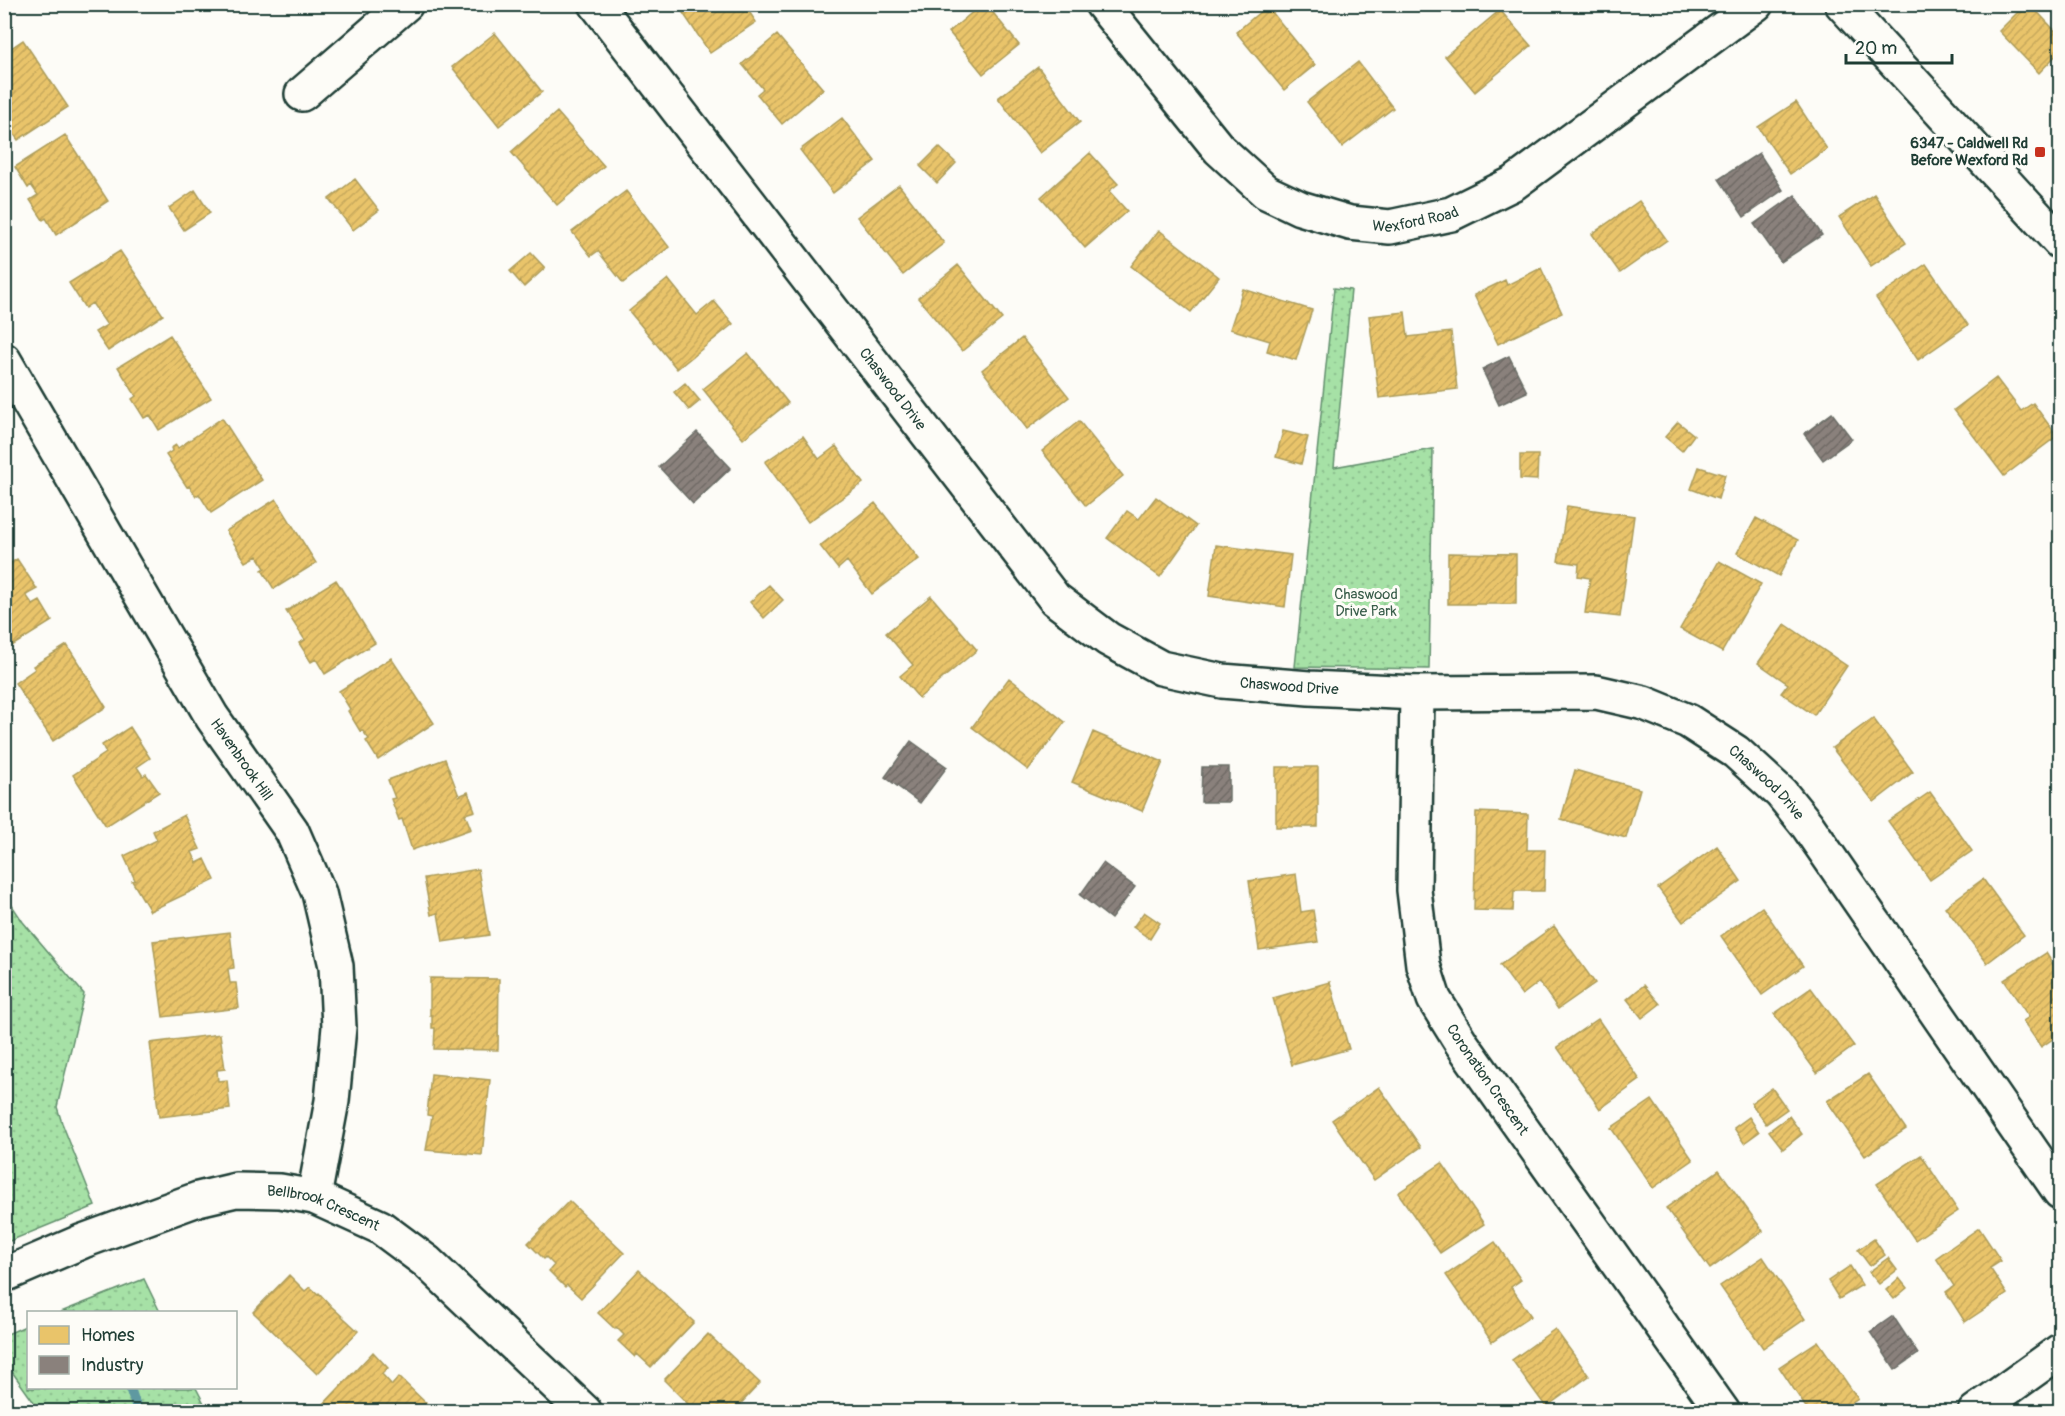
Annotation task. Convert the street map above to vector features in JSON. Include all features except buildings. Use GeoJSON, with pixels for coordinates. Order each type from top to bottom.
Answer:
{"type":"FeatureCollection","features":[{"type":"Feature","properties":{"kind":"street"},"geometry":{"type":"LineString","coordinates":[[302,94],[406,4]]}},
{"type":"Feature","properties":{"kind":"street","name":"Chaswood Drive"},"geometry":{"type":"LineString","coordinates":[[596,4],[1055,599],[1108,639],[1161,668],[1222,681],[1417,693],[1596,692],[1644,703],[1688,720],[1736,752],[1781,794],[1807,825],[2061,1192]]}},
{"type":"Feature","properties":{"kind":"street","name":"Wexford Road"},"geometry":{"type":"LineString","coordinates":[[1102,4],[1219,149],[1266,192],[1300,208],[1350,223],[1389,227],[1451,214],[1514,183],[1756,4]]}},
{"type":"Feature","properties":{"kind":"street"},"geometry":{"type":"LineString","coordinates":[[1842,4],[2061,242]]}},
{"type":"Feature","properties":{"kind":"street","name":"Havenbrook Hill"},"geometry":{"type":"LineString","coordinates":[[4,360],[212,717],[292,831],[319,893],[336,966],[339,1027],[332,1101],[314,1197]]}},
{"type":"Feature","properties":{"kind":"street","name":"Coronation Crescent"},"geometry":{"type":"LineString","coordinates":[[1417,693],[1414,890],[1423,965],[1434,999],[1461,1044],[1723,1412]]}},
{"type":"Feature","properties":{"kind":"street","name":"Bellbrook Crescent"},"geometry":{"type":"LineString","coordinates":[[4,1275],[83,1241],[198,1199],[236,1190],[280,1191],[314,1197],[380,1227],[427,1262],[585,1412]]}},
{"type":"Feature","properties":{"kind":"street"},"geometry":{"type":"LineString","coordinates":[[1975,1412],[2061,1351]]}},
{"type":"Feature","properties":{"kind":"green space","name":"Chaswood Drive Park"},"geometry":{"type":"Polygon","coordinates":[[[1334,288],[1351,290],[1334,467],[1433,449],[1429,669],[1295,667],[1334,288]]]}},
{"type":"Feature","properties":{"kind":"green space"},"geometry":{"type":"Polygon","coordinates":[[[5,895],[23,922],[84,994],[57,1107],[95,1206],[5,1243],[5,895]]]}},
{"type":"Feature","properties":{"kind":"green space"},"geometry":{"type":"Polygon","coordinates":[[[144,1279],[160,1311],[64,1311],[144,1279]]]}},
{"type":"Feature","properties":{"kind":"green space"},"geometry":{"type":"Polygon","coordinates":[[[27,1325],[27,1389],[197,1389],[208,1411],[40,1411],[5,1362],[5,1335],[27,1325]]]}},
{"type":"Feature","properties":{"kind":"waterway"},"geometry":{"type":"LineString","coordinates":[[131,1391],[138,1412]]}},
{"type":"Feature","properties":{"kind":"place","name":"6347 - Caldwell Rd Before Wexford Rd"},"geometry":{"type":"Point","coordinates":[2040,152]}}]}
